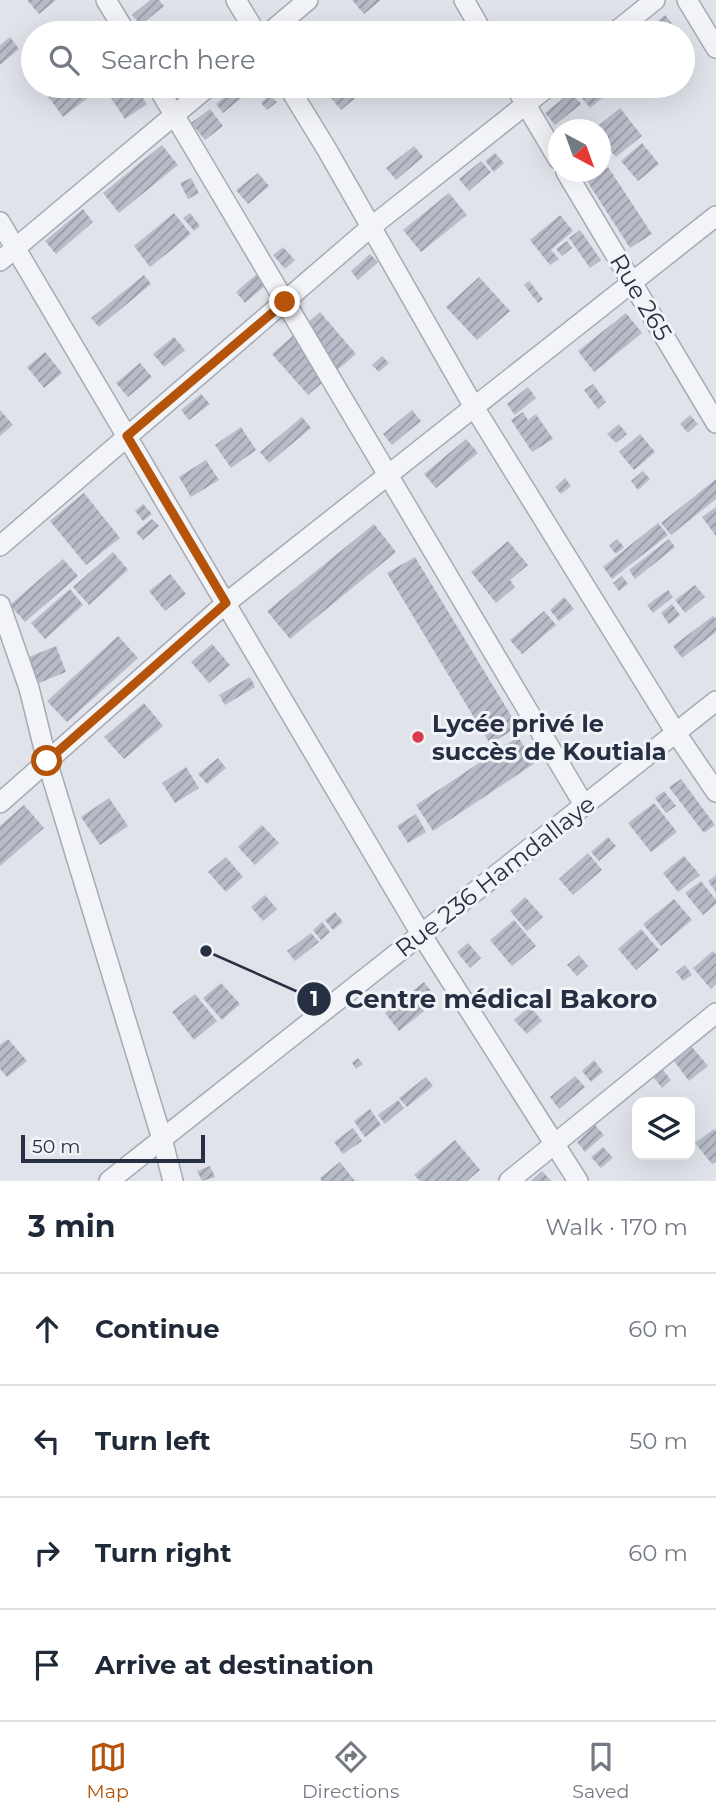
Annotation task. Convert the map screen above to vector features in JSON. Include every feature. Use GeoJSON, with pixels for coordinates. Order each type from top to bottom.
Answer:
{"type":"FeatureCollection","features":[{"type":"Feature","properties":{"kind":"street"},"geometry":{"type":"LineString","coordinates":[[106,0],[119,21]]}},
{"type":"Feature","properties":{"kind":"street"},"geometry":{"type":"LineString","coordinates":[[236,0],[249,21]]}},
{"type":"Feature","properties":{"kind":"street"},"geometry":{"type":"LineString","coordinates":[[283,21],[308,0]]}},
{"type":"Feature","properties":{"kind":"street"},"geometry":{"type":"LineString","coordinates":[[464,0],[476,21]]}},
{"type":"Feature","properties":{"kind":"street"},"geometry":{"type":"LineString","coordinates":[[629,21],[655,0]]}},
{"type":"Feature","properties":{"kind":"street"},"geometry":{"type":"LineString","coordinates":[[687,0],[716,48]]}},
{"type":"Feature","properties":{"kind":"street"},"geometry":{"type":"LineString","coordinates":[[164,98],[584,805]]}},
{"type":"Feature","properties":{"kind":"street"},"geometry":{"type":"LineString","coordinates":[[0,261],[195,98]]}},
{"type":"Feature","properties":{"kind":"street"},"geometry":{"type":"LineString","coordinates":[[295,98],[474,407],[676,733],[716,792]]}},
{"type":"Feature","properties":{"kind":"street"},"geometry":{"type":"LineString","coordinates":[[522,98],[548,142]]}},
{"type":"Feature","properties":{"kind":"street"},"geometry":{"type":"LineString","coordinates":[[0,546],[371,227],[534,98]]}},
{"type":"Feature","properties":{"kind":"street","name":"Rue 265"},"geometry":{"type":"LineString","coordinates":[[572,182],[716,423]]}},
{"type":"Feature","properties":{"kind":"street"},"geometry":{"type":"LineString","coordinates":[[0,803],[226,603],[716,216]]}},
{"type":"Feature","properties":{"kind":"street"},"geometry":{"type":"LineString","coordinates":[[0,222],[421,934],[578,1181]]}},
{"type":"Feature","properties":{"kind":"street"},"geometry":{"type":"LineString","coordinates":[[0,605],[29,688],[47,761],[173,1181]]}},
{"type":"Feature","properties":{"kind":"street","name":"Rue 236 Hamdallaye"},"geometry":{"type":"LineString","coordinates":[[109,1181],[716,701]]}},
{"type":"Feature","properties":{"kind":"street"},"geometry":{"type":"LineString","coordinates":[[509,1181],[716,1013]]}},
{"type":"Feature","properties":{"kind":"building"},"geometry":{"type":"Polygon","coordinates":[[[27,0],[56,0],[39,14],[27,0]]]}},
{"type":"Feature","properties":{"kind":"building"},"geometry":{"type":"Polygon","coordinates":[[[150,0],[159,0],[164,6],[146,21],[137,21],[132,15],[150,0]]]}},
{"type":"Feature","properties":{"kind":"building"},"geometry":{"type":"Polygon","coordinates":[[[352,0],[381,0],[364,14],[352,0]]]}},
{"type":"Feature","properties":{"kind":"building"},"geometry":{"type":"Polygon","coordinates":[[[665,15],[670,21],[657,21],[665,15]]]}},
{"type":"Feature","properties":{"kind":"building"},"geometry":{"type":"Polygon","coordinates":[[[10,37],[19,49],[0,65],[0,45],[10,37]]]}},
{"type":"Feature","properties":{"kind":"building"},"geometry":{"type":"Polygon","coordinates":[[[49,98],[88,98],[63,117],[49,98]]]}},
{"type":"Feature","properties":{"kind":"building"},"geometry":{"type":"Polygon","coordinates":[[[111,98],[143,98],[147,104],[125,119],[111,98]]]}},
{"type":"Feature","properties":{"kind":"building"},"geometry":{"type":"Polygon","coordinates":[[[223,98],[241,98],[223,113],[216,104],[223,98]]]}},
{"type":"Feature","properties":{"kind":"building"},"geometry":{"type":"Polygon","coordinates":[[[267,98],[273,98],[277,102],[267,110],[261,103],[267,98]]]}},
{"type":"Feature","properties":{"kind":"building"},"geometry":{"type":"Polygon","coordinates":[[[331,98],[356,98],[341,110],[331,98]]]}},
{"type":"Feature","properties":{"kind":"building"},"geometry":{"type":"Polygon","coordinates":[[[564,98],[576,98],[581,104],[562,119],[550,119],[545,113],[564,98]]]}},
{"type":"Feature","properties":{"kind":"building"},"geometry":{"type":"Polygon","coordinates":[[[582,98],[602,98],[590,108],[582,98]]]}},
{"type":"Feature","properties":{"kind":"building"},"geometry":{"type":"Polygon","coordinates":[[[620,108],[642,136],[616,157],[611,151],[611,119],[606,119],[620,108]]]}},
{"type":"Feature","properties":{"kind":"building"},"geometry":{"type":"Polygon","coordinates":[[[210,109],[223,126],[205,140],[191,123],[210,109]]]}},
{"type":"Feature","properties":{"kind":"building"},"geometry":{"type":"Polygon","coordinates":[[[642,143],[659,164],[638,181],[621,161],[642,143]]]}},
{"type":"Feature","properties":{"kind":"building"},"geometry":{"type":"Polygon","coordinates":[[[162,145],[178,165],[119,213],[103,193],[162,145]]]}},
{"type":"Feature","properties":{"kind":"building"},"geometry":{"type":"Polygon","coordinates":[[[414,146],[423,157],[396,180],[386,168],[414,146]]]}},
{"type":"Feature","properties":{"kind":"building"},"geometry":{"type":"Polygon","coordinates":[[[495,153],[504,163],[494,172],[485,161],[495,153]]]}},
{"type":"Feature","properties":{"kind":"building"},"geometry":{"type":"Polygon","coordinates":[[[481,161],[491,172],[469,191],[459,179],[481,161]]]}},
{"type":"Feature","properties":{"kind":"building"},"geometry":{"type":"Polygon","coordinates":[[[611,172],[652,234],[630,248],[588,182],[611,182],[611,172]]]}},
{"type":"Feature","properties":{"kind":"building"},"geometry":{"type":"Polygon","coordinates":[[[258,173],[269,186],[248,204],[236,190],[258,173]]]}},
{"type":"Feature","properties":{"kind":"building"},"geometry":{"type":"Polygon","coordinates":[[[191,178],[199,193],[188,199],[180,183],[191,178]]]}},
{"type":"Feature","properties":{"kind":"building"},"geometry":{"type":"Polygon","coordinates":[[[449,193],[467,215],[421,252],[403,230],[449,193]]]}},
{"type":"Feature","properties":{"kind":"building"},"geometry":{"type":"Polygon","coordinates":[[[83,209],[93,222],[56,254],[45,241],[83,209]]]}},
{"type":"Feature","properties":{"kind":"building"},"geometry":{"type":"Polygon","coordinates":[[[174,213],[191,234],[150,267],[134,246],[174,213]]]}},
{"type":"Feature","properties":{"kind":"building"},"geometry":{"type":"Polygon","coordinates":[[[190,213],[200,226],[194,231],[183,218],[190,213]]]}},
{"type":"Feature","properties":{"kind":"building"},"geometry":{"type":"Polygon","coordinates":[[[560,215],[573,231],[551,250],[559,259],[550,265],[530,240],[560,215]]]}},
{"type":"Feature","properties":{"kind":"building"},"geometry":{"type":"Polygon","coordinates":[[[580,230],[601,260],[590,268],[569,238],[580,230]]]}},
{"type":"Feature","properties":{"kind":"building"},"geometry":{"type":"Polygon","coordinates":[[[567,241],[572,248],[562,256],[556,249],[567,241]]]}},
{"type":"Feature","properties":{"kind":"building"},"geometry":{"type":"Polygon","coordinates":[[[283,247],[295,260],[285,269],[273,255],[283,247]]]}},
{"type":"Feature","properties":{"kind":"building"},"geometry":{"type":"Polygon","coordinates":[[[370,254],[378,262],[358,280],[351,271],[370,254]]]}},
{"type":"Feature","properties":{"kind":"building"},"geometry":{"type":"Polygon","coordinates":[[[257,274],[266,285],[245,303],[236,292],[257,274]]]}},
{"type":"Feature","properties":{"kind":"building"},"geometry":{"type":"Polygon","coordinates":[[[144,275],[151,284],[99,327],[91,318],[144,275]]]}},
{"type":"Feature","properties":{"kind":"building"},"geometry":{"type":"Polygon","coordinates":[[[479,277],[510,311],[477,340],[446,307],[479,277]]]}},
{"type":"Feature","properties":{"kind":"building"},"geometry":{"type":"Polygon","coordinates":[[[529,281],[543,299],[538,303],[524,285],[529,281]]]}},
{"type":"Feature","properties":{"kind":"building"},"geometry":{"type":"Polygon","coordinates":[[[320,312],[356,354],[308,395],[272,354],[320,312]]]}},
{"type":"Feature","properties":{"kind":"building"},"geometry":{"type":"Polygon","coordinates":[[[626,313],[642,333],[594,372],[578,351],[626,313]]]}},
{"type":"Feature","properties":{"kind":"building"},"geometry":{"type":"Polygon","coordinates":[[[174,337],[185,350],[164,367],[153,354],[174,337]]]}},
{"type":"Feature","properties":{"kind":"building"},"geometry":{"type":"Polygon","coordinates":[[[45,352],[62,373],[44,388],[27,367],[45,352]]]}},
{"type":"Feature","properties":{"kind":"building"},"geometry":{"type":"Polygon","coordinates":[[[382,356],[389,363],[379,372],[372,365],[382,356]]]}},
{"type":"Feature","properties":{"kind":"building"},"geometry":{"type":"Polygon","coordinates":[[[140,363],[152,377],[128,397],[116,383],[140,363]]]}},
{"type":"Feature","properties":{"kind":"building"},"geometry":{"type":"Polygon","coordinates":[[[593,384],[606,402],[598,409],[584,390],[593,384]]]}},
{"type":"Feature","properties":{"kind":"building"},"geometry":{"type":"Polygon","coordinates":[[[528,387],[536,398],[515,415],[507,404],[528,387]]]}},
{"type":"Feature","properties":{"kind":"building"},"geometry":{"type":"Polygon","coordinates":[[[201,394],[210,404],[189,420],[181,410],[201,394]]]}},
{"type":"Feature","properties":{"kind":"building"},"geometry":{"type":"Polygon","coordinates":[[[0,410],[13,425],[0,436],[0,410]]]}},
{"type":"Feature","properties":{"kind":"building"},"geometry":{"type":"Polygon","coordinates":[[[412,410],[421,421],[392,445],[383,434],[412,410]]]}},
{"type":"Feature","properties":{"kind":"building"},"geometry":{"type":"Polygon","coordinates":[[[523,412],[528,420],[536,414],[553,439],[532,452],[511,420],[523,412]]]}},
{"type":"Feature","properties":{"kind":"building"},"geometry":{"type":"Polygon","coordinates":[[[690,415],[698,424],[688,433],[680,424],[690,415]]]}},
{"type":"Feature","properties":{"kind":"building"},"geometry":{"type":"Polygon","coordinates":[[[302,417],[311,428],[269,463],[260,452],[302,417]]]}},
{"type":"Feature","properties":{"kind":"building"},"geometry":{"type":"Polygon","coordinates":[[[619,424],[627,434],[616,443],[607,434],[619,424]]]}},
{"type":"Feature","properties":{"kind":"building"},"geometry":{"type":"Polygon","coordinates":[[[241,427],[256,450],[231,468],[215,445],[241,427]]]}},
{"type":"Feature","properties":{"kind":"building"},"geometry":{"type":"Polygon","coordinates":[[[640,434],[655,452],[634,470],[619,452],[640,434]]]}},
{"type":"Feature","properties":{"kind":"building"},"geometry":{"type":"Polygon","coordinates":[[[466,439],[478,453],[436,488],[424,474],[466,439]]]}},
{"type":"Feature","properties":{"kind":"building"},"geometry":{"type":"Polygon","coordinates":[[[206,460],[219,480],[191,497],[179,477],[206,460]]]}},
{"type":"Feature","properties":{"kind":"building"},"geometry":{"type":"Polygon","coordinates":[[[643,471],[650,479],[638,490],[631,481],[643,471]]]}},
{"type":"Feature","properties":{"kind":"building"},"geometry":{"type":"Polygon","coordinates":[[[565,478],[571,486],[561,494],[555,487],[565,478]]]}},
{"type":"Feature","properties":{"kind":"building"},"geometry":{"type":"Polygon","coordinates":[[[716,479],[716,499],[671,535],[661,523],[716,479]]]}},
{"type":"Feature","properties":{"kind":"building"},"geometry":{"type":"Polygon","coordinates":[[[84,493],[120,538],[86,565],[50,521],[84,493]]]}},
{"type":"Feature","properties":{"kind":"building"},"geometry":{"type":"Polygon","coordinates":[[[143,504],[152,514],[143,521],[135,511],[143,504]]]}},
{"type":"Feature","properties":{"kind":"building"},"geometry":{"type":"Polygon","coordinates":[[[716,507],[716,536],[702,517],[716,507]]]}},
{"type":"Feature","properties":{"kind":"building"},"geometry":{"type":"Polygon","coordinates":[[[152,519],[159,526],[143,540],[136,532],[152,519]]]}},
{"type":"Feature","properties":{"kind":"building"},"geometry":{"type":"Polygon","coordinates":[[[658,523],[668,535],[612,579],[603,567],[658,523]]]}},
{"type":"Feature","properties":{"kind":"building"},"geometry":{"type":"Polygon","coordinates":[[[374,524],[396,552],[290,639],[267,611],[374,524]]]}},
{"type":"Feature","properties":{"kind":"building"},"geometry":{"type":"Polygon","coordinates":[[[617,539],[624,547],[616,554],[609,546],[617,539]]]}},
{"type":"Feature","properties":{"kind":"building"},"geometry":{"type":"Polygon","coordinates":[[[669,539],[675,547],[635,579],[629,570],[669,539]]]}},
{"type":"Feature","properties":{"kind":"building"},"geometry":{"type":"Polygon","coordinates":[[[508,541],[528,565],[510,580],[515,587],[496,603],[471,572],[508,541]]]}},
{"type":"Feature","properties":{"kind":"building"},"geometry":{"type":"Polygon","coordinates":[[[113,552],[128,570],[89,605],[73,587],[113,552]]]}},
{"type":"Feature","properties":{"kind":"building"},"geometry":{"type":"Polygon","coordinates":[[[415,557],[518,727],[490,744],[387,573],[415,557]]]}},
{"type":"Feature","properties":{"kind":"building"},"geometry":{"type":"Polygon","coordinates":[[[63,559],[78,576],[25,622],[10,605],[63,559]]]}},
{"type":"Feature","properties":{"kind":"building"},"geometry":{"type":"Polygon","coordinates":[[[170,574],[186,594],[165,611],[149,591],[170,574]]]}},
{"type":"Feature","properties":{"kind":"building"},"geometry":{"type":"Polygon","coordinates":[[[622,576],[628,584],[619,591],[613,583],[622,576]]]}},
{"type":"Feature","properties":{"kind":"building"},"geometry":{"type":"Polygon","coordinates":[[[695,585],[705,597],[685,613],[675,600],[695,585]]]}},
{"type":"Feature","properties":{"kind":"building"},"geometry":{"type":"Polygon","coordinates":[[[70,589],[83,605],[45,639],[31,623],[70,589]]]}},
{"type":"Feature","properties":{"kind":"building"},"geometry":{"type":"Polygon","coordinates":[[[668,590],[673,597],[653,613],[647,605],[668,590]]]}},
{"type":"Feature","properties":{"kind":"building"},"geometry":{"type":"Polygon","coordinates":[[[564,597],[574,609],[559,621],[550,610],[564,597]]]}},
{"type":"Feature","properties":{"kind":"building"},"geometry":{"type":"Polygon","coordinates":[[[672,604],[680,615],[669,624],[661,613],[672,604]]]}},
{"type":"Feature","properties":{"kind":"building"},"geometry":{"type":"Polygon","coordinates":[[[544,611],[556,625],[522,654],[510,640],[544,611]]]}},
{"type":"Feature","properties":{"kind":"building"},"geometry":{"type":"Polygon","coordinates":[[[713,616],[716,619],[716,632],[682,658],[673,646],[713,616]]]}},
{"type":"Feature","properties":{"kind":"building"},"geometry":{"type":"Polygon","coordinates":[[[118,636],[138,658],[67,722],[47,701],[118,636]]]}},
{"type":"Feature","properties":{"kind":"building"},"geometry":{"type":"Polygon","coordinates":[[[212,644],[230,665],[209,683],[191,662],[212,644]]]}},
{"type":"Feature","properties":{"kind":"building"},"geometry":{"type":"Polygon","coordinates":[[[56,646],[66,672],[39,683],[29,657],[56,646]]]}},
{"type":"Feature","properties":{"kind":"building"},"geometry":{"type":"Polygon","coordinates":[[[250,677],[255,687],[225,705],[219,695],[250,677]]]}},
{"type":"Feature","properties":{"kind":"building"},"geometry":{"type":"Polygon","coordinates":[[[144,703],[163,726],[124,759],[104,737],[144,703]]]}},
{"type":"Feature","properties":{"kind":"building"},"geometry":{"type":"Polygon","coordinates":[[[518,737],[535,763],[433,831],[416,805],[518,737]]]}},
{"type":"Feature","properties":{"kind":"building"},"geometry":{"type":"Polygon","coordinates":[[[218,758],[226,768],[207,784],[198,774],[218,758]]]}},
{"type":"Feature","properties":{"kind":"building"},"geometry":{"type":"Polygon","coordinates":[[[186,767],[199,788],[175,803],[162,783],[186,767]]]}},
{"type":"Feature","properties":{"kind":"building"},"geometry":{"type":"Polygon","coordinates":[[[681,779],[715,825],[704,833],[669,787],[681,779]]]}},
{"type":"Feature","properties":{"kind":"building"},"geometry":{"type":"Polygon","coordinates":[[[664,791],[676,806],[666,813],[655,798],[664,791]]]}},
{"type":"Feature","properties":{"kind":"building"},"geometry":{"type":"Polygon","coordinates":[[[109,798],[128,826],[100,845],[81,817],[109,798]]]}},
{"type":"Feature","properties":{"kind":"building"},"geometry":{"type":"Polygon","coordinates":[[[654,803],[677,832],[651,852],[628,823],[654,803]]]}},
{"type":"Feature","properties":{"kind":"building"},"geometry":{"type":"Polygon","coordinates":[[[24,805],[44,828],[0,866],[0,826],[24,805]]]}},
{"type":"Feature","properties":{"kind":"building"},"geometry":{"type":"Polygon","coordinates":[[[416,814],[426,832],[408,843],[397,826],[416,814]]]}},
{"type":"Feature","properties":{"kind":"building"},"geometry":{"type":"Polygon","coordinates":[[[262,825],[279,843],[255,865],[238,847],[262,825]]]}},
{"type":"Feature","properties":{"kind":"building"},"geometry":{"type":"Polygon","coordinates":[[[608,837],[616,846],[599,861],[591,852],[608,837]]]}},
{"type":"Feature","properties":{"kind":"building"},"geometry":{"type":"Polygon","coordinates":[[[588,853],[602,870],[573,895],[559,879],[588,853]]]}},
{"type":"Feature","properties":{"kind":"building"},"geometry":{"type":"Polygon","coordinates":[[[684,856],[700,875],[678,892],[663,873],[684,856]]]}},
{"type":"Feature","properties":{"kind":"building"},"geometry":{"type":"Polygon","coordinates":[[[226,857],[243,877],[226,892],[208,872],[226,857]]]}},
{"type":"Feature","properties":{"kind":"building"},"geometry":{"type":"Polygon","coordinates":[[[716,875],[716,892],[708,881],[716,875]]]}},
{"type":"Feature","properties":{"kind":"building"},"geometry":{"type":"Polygon","coordinates":[[[701,881],[716,900],[716,904],[703,915],[685,893],[701,881]]]}},
{"type":"Feature","properties":{"kind":"building"},"geometry":{"type":"Polygon","coordinates":[[[265,895],[277,909],[263,921],[251,907],[265,895]]]}},
{"type":"Feature","properties":{"kind":"building"},"geometry":{"type":"Polygon","coordinates":[[[525,897],[543,917],[527,931],[510,911],[525,897]]]}},
{"type":"Feature","properties":{"kind":"building"},"geometry":{"type":"Polygon","coordinates":[[[674,899],[692,920],[661,946],[643,924],[674,899]]]}},
{"type":"Feature","properties":{"kind":"building"},"geometry":{"type":"Polygon","coordinates":[[[335,912],[343,922],[333,930],[325,920],[335,912]]]}},
{"type":"Feature","properties":{"kind":"building"},"geometry":{"type":"Polygon","coordinates":[[[514,920],[536,946],[512,966],[490,940],[514,920]]]}},
{"type":"Feature","properties":{"kind":"building"},"geometry":{"type":"Polygon","coordinates":[[[322,922],[330,932],[321,940],[313,930],[322,922]]]}},
{"type":"Feature","properties":{"kind":"building"},"geometry":{"type":"Polygon","coordinates":[[[641,929],[659,950],[636,970],[618,949],[641,929]]]}},
{"type":"Feature","properties":{"kind":"building"},"geometry":{"type":"Polygon","coordinates":[[[311,933],[319,942],[295,961],[287,951],[311,933]]]}},
{"type":"Feature","properties":{"kind":"building"},"geometry":{"type":"Polygon","coordinates":[[[468,943],[481,958],[470,968],[457,952],[468,943]]]}},
{"type":"Feature","properties":{"kind":"building"},"geometry":{"type":"Polygon","coordinates":[[[713,951],[716,955],[716,984],[711,989],[693,968],[713,951]]]}},
{"type":"Feature","properties":{"kind":"building"},"geometry":{"type":"Polygon","coordinates":[[[579,955],[588,966],[577,976],[567,965],[579,955]]]}},
{"type":"Feature","properties":{"kind":"building"},"geometry":{"type":"Polygon","coordinates":[[[685,965],[692,975],[683,981],[676,972],[685,965]]]}},
{"type":"Feature","properties":{"kind":"building"},"geometry":{"type":"Polygon","coordinates":[[[424,982],[438,1000],[399,1031],[385,1013],[424,982]]]}},
{"type":"Feature","properties":{"kind":"building"},"geometry":{"type":"Polygon","coordinates":[[[221,983],[240,1004],[222,1020],[203,998],[221,983]]]}},
{"type":"Feature","properties":{"kind":"building"},"geometry":{"type":"Polygon","coordinates":[[[195,994],[217,1021],[194,1040],[172,1012],[195,994]]]}},
{"type":"Feature","properties":{"kind":"building"},"geometry":{"type":"Polygon","coordinates":[[[530,1006],[542,1021],[527,1034],[514,1020],[530,1006]]]}},
{"type":"Feature","properties":{"kind":"building"},"geometry":{"type":"Polygon","coordinates":[[[8,1039],[27,1061],[7,1077],[0,1069],[0,1045],[8,1039]]]}},
{"type":"Feature","properties":{"kind":"building"},"geometry":{"type":"Polygon","coordinates":[[[692,1047],[708,1066],[689,1081],[674,1061],[692,1047]]]}},
{"type":"Feature","properties":{"kind":"building"},"geometry":{"type":"Polygon","coordinates":[[[358,1058],[363,1064],[356,1069],[352,1063],[358,1058]]]}},
{"type":"Feature","properties":{"kind":"building"},"geometry":{"type":"Polygon","coordinates":[[[594,1060],[603,1072],[591,1082],[582,1071],[594,1060]]]}},
{"type":"Feature","properties":{"kind":"building"},"geometry":{"type":"Polygon","coordinates":[[[663,1070],[671,1080],[662,1088],[654,1078],[663,1070]]]}},
{"type":"Feature","properties":{"kind":"building"},"geometry":{"type":"Polygon","coordinates":[[[575,1076],[585,1087],[559,1109],[550,1097],[575,1076]]]}},
{"type":"Feature","properties":{"kind":"building"},"geometry":{"type":"Polygon","coordinates":[[[426,1077],[433,1086],[407,1107],[399,1098],[426,1077]]]}},
{"type":"Feature","properties":{"kind":"building"},"geometry":{"type":"Polygon","coordinates":[[[398,1100],[404,1108],[385,1124],[378,1115],[398,1100]]]}},
{"type":"Feature","properties":{"kind":"building"},"geometry":{"type":"Polygon","coordinates":[[[370,1109],[381,1125],[365,1137],[354,1121],[370,1109]]]}},
{"type":"Feature","properties":{"kind":"building"},"geometry":{"type":"Polygon","coordinates":[[[595,1125],[604,1135],[585,1152],[577,1142],[595,1125]]]}},
{"type":"Feature","properties":{"kind":"building"},"geometry":{"type":"Polygon","coordinates":[[[353,1128],[362,1141],[343,1154],[334,1142],[353,1128]]]}},
{"type":"Feature","properties":{"kind":"building"},"geometry":{"type":"Polygon","coordinates":[[[714,1129],[716,1162],[712,1164],[695,1143],[714,1129]]]}},
{"type":"Feature","properties":{"kind":"building"},"geometry":{"type":"Polygon","coordinates":[[[455,1140],[480,1170],[467,1181],[420,1181],[414,1175],[455,1140]]]}},
{"type":"Feature","properties":{"kind":"building"},"geometry":{"type":"Polygon","coordinates":[[[603,1147],[613,1158],[601,1168],[591,1157],[603,1147]]]}},
{"type":"Feature","properties":{"kind":"building"},"geometry":{"type":"Polygon","coordinates":[[[340,1162],[355,1181],[322,1181],[320,1178],[340,1162]]]}},
{"type":"Feature","properties":{"kind":"building"},"geometry":{"type":"Polygon","coordinates":[[[210,1166],[215,1177],[202,1181],[197,1171],[210,1166]]]}},
{"type":"Feature","properties":{"kind":"building"},"geometry":{"type":"Polygon","coordinates":[[[542,1171],[551,1181],[531,1181],[542,1171]]]}},
{"type":"Feature","properties":{"kind":"place","name":"Lycée privé le succès de Koutiala"},"geometry":{"type":"Point","coordinates":[418,737]}},
{"type":"Feature","properties":{"kind":"place","name":"Centre médical Bakoro"},"geometry":{"type":"Point","coordinates":[206,951]}},
{"type":"Feature","properties":{"kind":"route"},"geometry":{"type":"LineString","coordinates":[[47,761],[226,603],[127,436],[285,302]]}}]}
